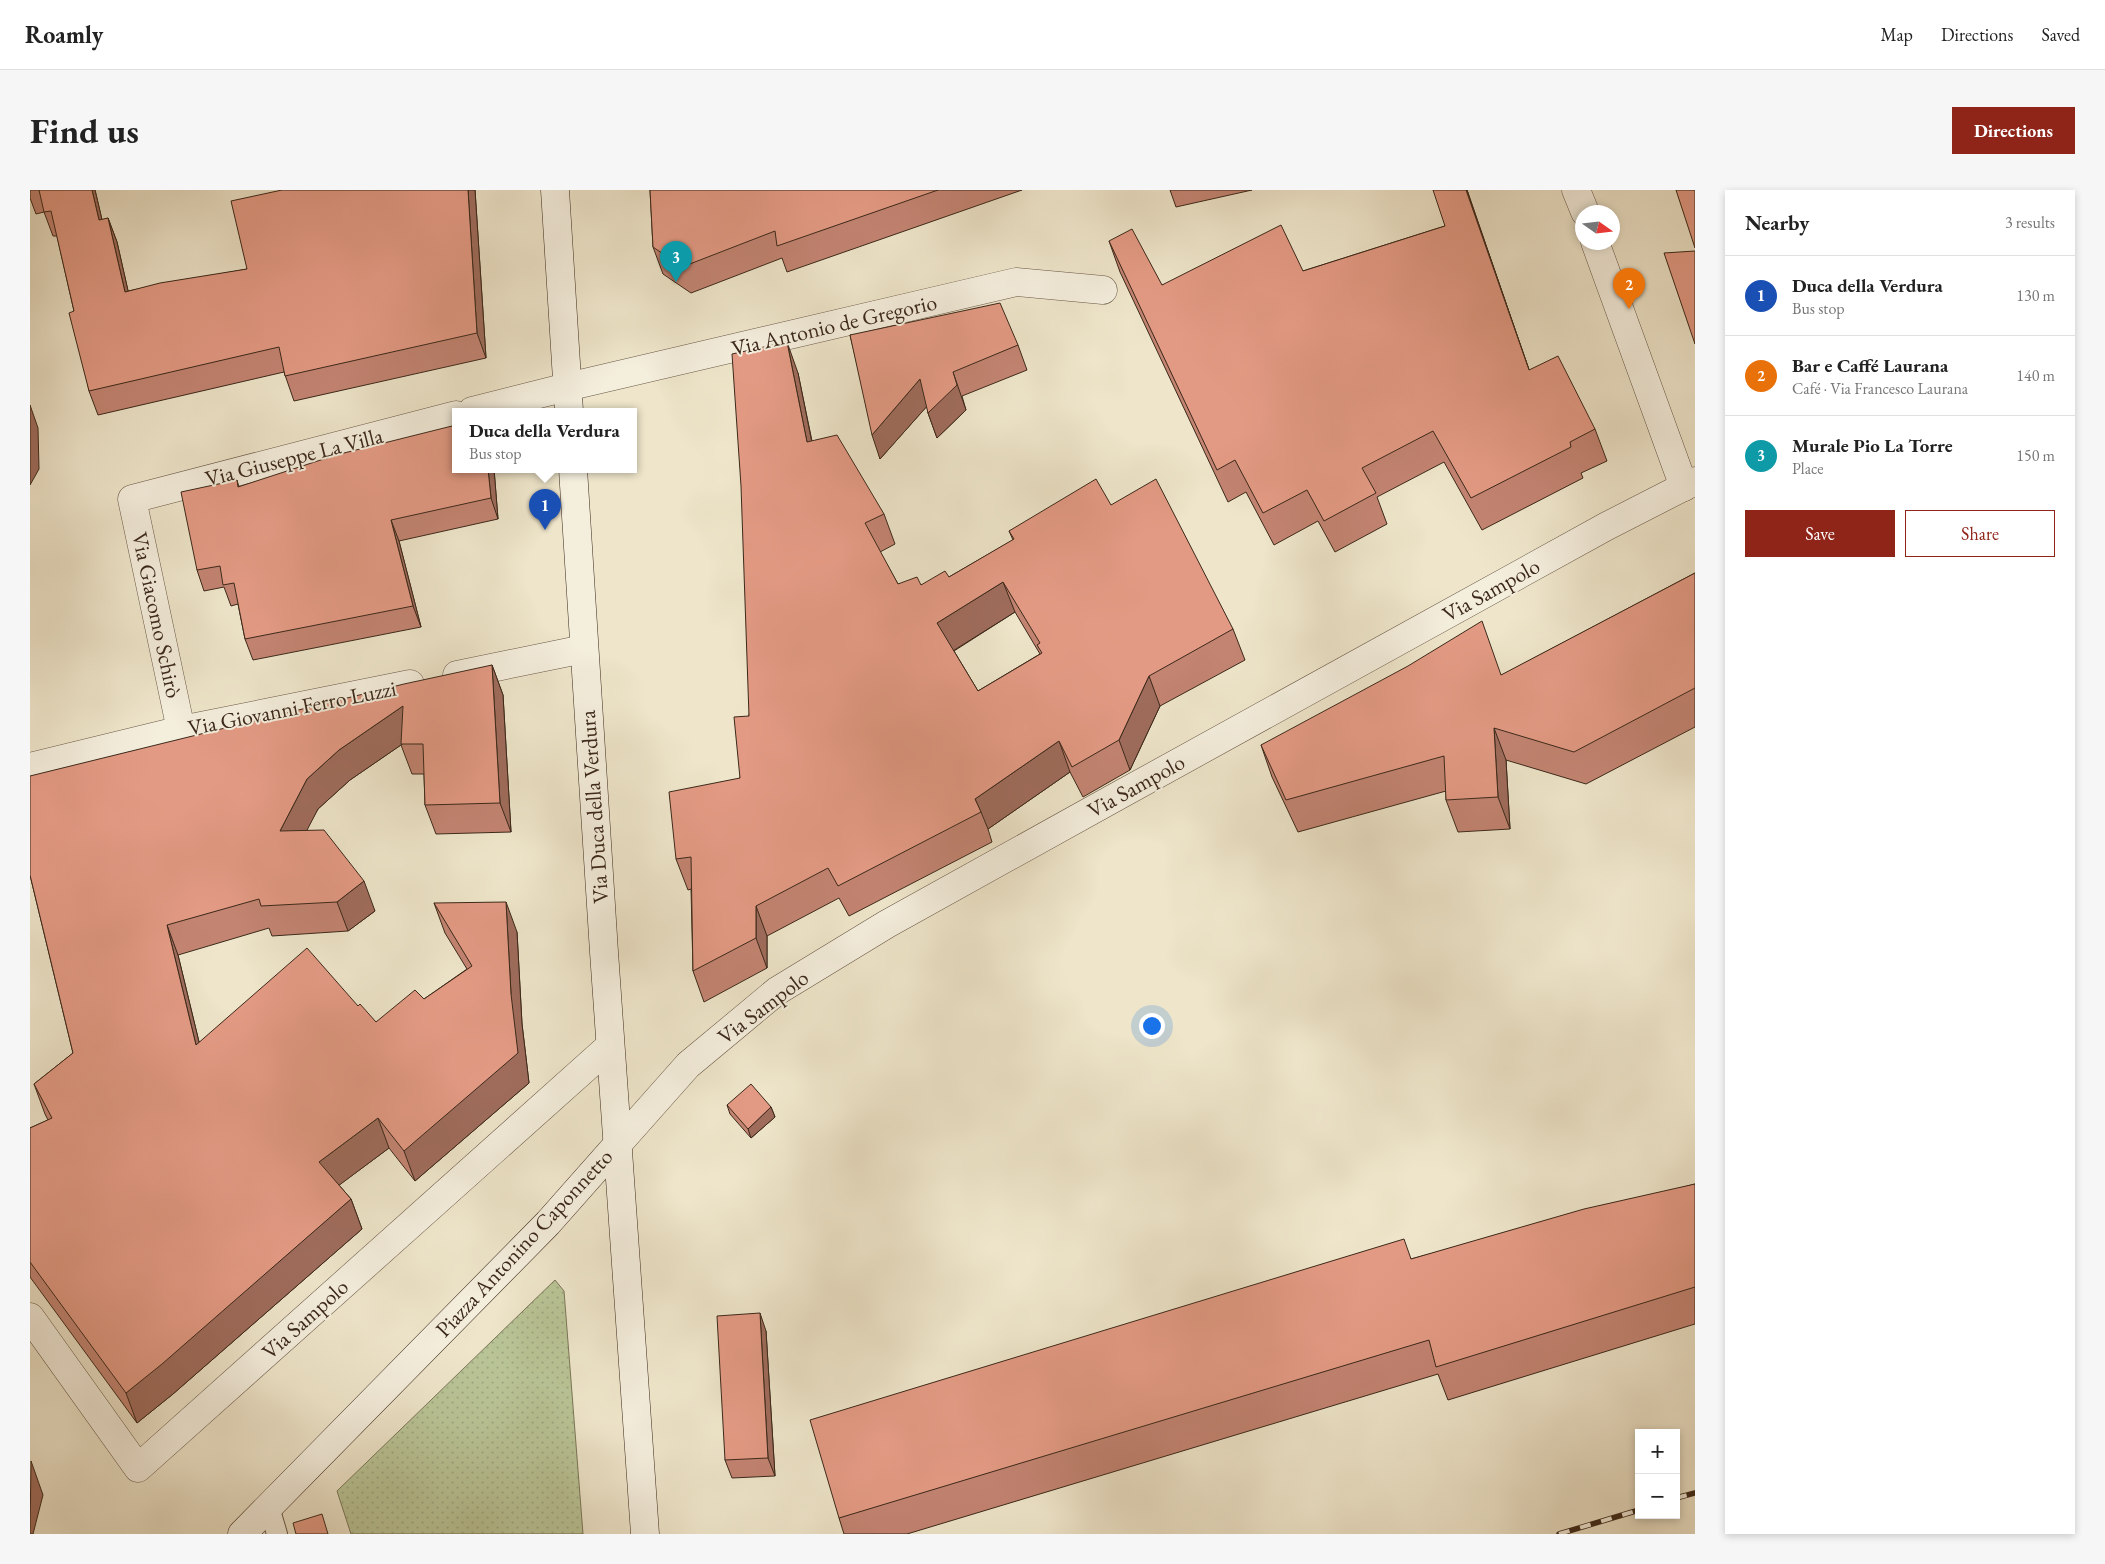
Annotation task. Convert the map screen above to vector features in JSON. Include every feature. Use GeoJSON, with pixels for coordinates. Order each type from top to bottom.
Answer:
{"type":"FeatureCollection","features":[{"type":"Feature","properties":{"kind":"street"},"geometry":{"type":"LineString","coordinates":[[496,408],[568,399],[555,190]]}},
{"type":"Feature","properties":{"kind":"street"},"geometry":{"type":"LineString","coordinates":[[1576,190],[1581,205]]}},
{"type":"Feature","properties":{"kind":"street"},"geometry":{"type":"LineString","coordinates":[[1598,250],[1689,484]]}},
{"type":"Feature","properties":{"kind":"street","name":"Via Antonio de Gregorio"},"geometry":{"type":"LineString","coordinates":[[568,399],[1016,282],[1103,290]]}},
{"type":"Feature","properties":{"kind":"street","name":"Via Giuseppe La Villa"},"geometry":{"type":"LineString","coordinates":[[132,499],[452,416]]}},
{"type":"Feature","properties":{"kind":"street","name":"Via Duca della Verdura"},"geometry":{"type":"LineString","coordinates":[[573,473],[617,1145]]}},
{"type":"Feature","properties":{"kind":"street","name":"Via Sampolo"},"geometry":{"type":"LineString","coordinates":[[617,1145],[688,1065],[777,991],[887,924],[1607,526],[1689,484]]}},
{"type":"Feature","properties":{"kind":"street","name":"Via Giacomo Schirò"},"geometry":{"type":"LineString","coordinates":[[132,499],[181,730]]}},
{"type":"Feature","properties":{"kind":"street","name":"Via Giovanni Ferro Luzzi"},"geometry":{"type":"LineString","coordinates":[[30,767],[181,730],[584,649]]}},
{"type":"Feature","properties":{"kind":"street","name":"Via Sampolo"},"geometry":{"type":"LineString","coordinates":[[30,1317],[138,1468],[610,1046]]}},
{"type":"Feature","properties":{"kind":"street","name":"Piazza Antonino Caponnetto"},"geometry":{"type":"LineString","coordinates":[[242,1534],[548,1223],[617,1145]]}},
{"type":"Feature","properties":{"kind":"street","name":"Piazza Antonino Caponnetto"},"geometry":{"type":"LineString","coordinates":[[617,1145],[644,1534]]}},
{"type":"Feature","properties":{"kind":"lane"},"geometry":{"type":"LineString","coordinates":[[270,1507],[277,1534]]}},
{"type":"Feature","properties":{"kind":"green space"},"geometry":{"type":"Polygon","coordinates":[[[555,1280],[564,1291],[583,1534],[351,1534],[337,1491],[555,1280]]]}},
{"type":"Feature","properties":{"kind":"building"},"geometry":{"type":"Polygon","coordinates":[[[39,190],[92,190],[99,220],[108,218],[125,292],[160,283],[247,269],[231,201],[282,190],[468,190],[477,333],[285,376],[279,347],[89,391],[69,313],[74,311],[51,211],[44,212],[39,190]]]}},
{"type":"Feature","properties":{"kind":"building"},"geometry":{"type":"Polygon","coordinates":[[[650,190],[938,190],[777,246],[775,231],[682,267],[653,247],[650,190]]]}},
{"type":"Feature","properties":{"kind":"building"},"geometry":{"type":"Polygon","coordinates":[[[1433,190],[1466,190],[1529,370],[1558,356],[1595,429],[1570,442],[1571,447],[1471,498],[1433,431],[1362,468],[1376,493],[1324,521],[1307,490],[1263,513],[1235,460],[1217,470],[1109,241],[1132,229],[1162,285],[1281,225],[1303,271],[1445,226],[1433,190]]]}},
{"type":"Feature","properties":{"kind":"building"},"geometry":{"type":"Polygon","coordinates":[[[1676,190],[1695,190],[1695,248],[1676,190]]]}},
{"type":"Feature","properties":{"kind":"building"},"geometry":{"type":"Polygon","coordinates":[[[1695,251],[1695,344],[1664,253],[1695,251]]]}},
{"type":"Feature","properties":{"kind":"building"},"geometry":{"type":"Polygon","coordinates":[[[1000,303],[1018,345],[953,372],[957,385],[928,413],[920,379],[872,435],[850,335],[1000,303]]]}},
{"type":"Feature","properties":{"kind":"building"},"geometry":{"type":"Polygon","coordinates":[[[787,342],[807,442],[837,435],[884,514],[865,523],[898,584],[917,577],[921,585],[945,571],[949,577],[1014,539],[1009,531],[1096,479],[1111,505],[1156,479],[1233,629],[1149,676],[1119,740],[1072,767],[1059,741],[975,799],[981,812],[838,886],[828,868],[756,906],[756,938],[693,971],[691,857],[676,859],[669,792],[740,778],[734,717],[749,716],[741,486],[732,354],[787,342]],[[1003,582],[937,623],[978,691],[1042,653],[1037,645],[1040,643],[1003,582]]]}},
{"type":"Feature","properties":{"kind":"building"},"geometry":{"type":"Polygon","coordinates":[[[452,426],[452,473],[488,473],[491,498],[391,520],[413,606],[245,639],[234,583],[223,585],[220,566],[197,570],[181,492],[237,480],[238,487],[336,455],[452,426]]]}},
{"type":"Feature","properties":{"kind":"building"},"geometry":{"type":"Polygon","coordinates":[[[1695,573],[1695,688],[1574,752],[1494,728],[1498,797],[1446,800],[1444,756],[1286,800],[1261,745],[1408,666],[1482,621],[1501,675],[1695,573]]]}},
{"type":"Feature","properties":{"kind":"building"},"geometry":{"type":"Polygon","coordinates":[[[492,665],[500,803],[425,805],[423,744],[401,744],[403,706],[339,750],[307,779],[280,831],[324,830],[364,881],[337,902],[261,906],[259,899],[167,925],[196,1045],[307,948],[358,1006],[360,1004],[376,1022],[415,990],[424,999],[472,966],[434,903],[506,902],[511,994],[518,1053],[404,1151],[378,1118],[319,1162],[351,1199],[162,1364],[126,1393],[30,1262],[30,1128],[52,1118],[34,1084],[73,1053],[30,875],[30,776],[404,684],[492,665]]]}},
{"type":"Feature","properties":{"kind":"building"},"geometry":{"type":"Polygon","coordinates":[[[751,1084],[771,1107],[748,1129],[727,1105],[751,1084]]]}},
{"type":"Feature","properties":{"kind":"building"},"geometry":{"type":"Polygon","coordinates":[[[1695,1184],[1695,1287],[1436,1367],[1429,1340],[839,1518],[810,1420],[1404,1239],[1411,1259],[1584,1209],[1695,1184]]]}},
{"type":"Feature","properties":{"kind":"building"},"geometry":{"type":"Polygon","coordinates":[[[760,1313],[768,1458],[725,1460],[717,1316],[760,1313]]]}},
{"type":"Feature","properties":{"kind":"building"},"geometry":{"type":"Polygon","coordinates":[[[322,1514],[328,1534],[296,1534],[293,1523],[322,1514]]]}},
{"type":"Feature","properties":{"kind":"railway"},"geometry":{"type":"LineString","coordinates":[[1680,1497],[1695,1493]]}},
{"type":"Feature","properties":{"kind":"railway"},"geometry":{"type":"LineString","coordinates":[[1559,1534],[1635,1511]]}},
{"type":"Feature","properties":{"kind":"place","name":"Murale Pio La Torre"},"geometry":{"type":"Point","coordinates":[676,282]}},
{"type":"Feature","properties":{"kind":"place","name":"Bar e Caffé Laurana"},"geometry":{"type":"Point","coordinates":[1629,309]}},
{"type":"Feature","properties":{"kind":"place","name":"Duca della Verdura"},"geometry":{"type":"Point","coordinates":[545,530]}}]}
